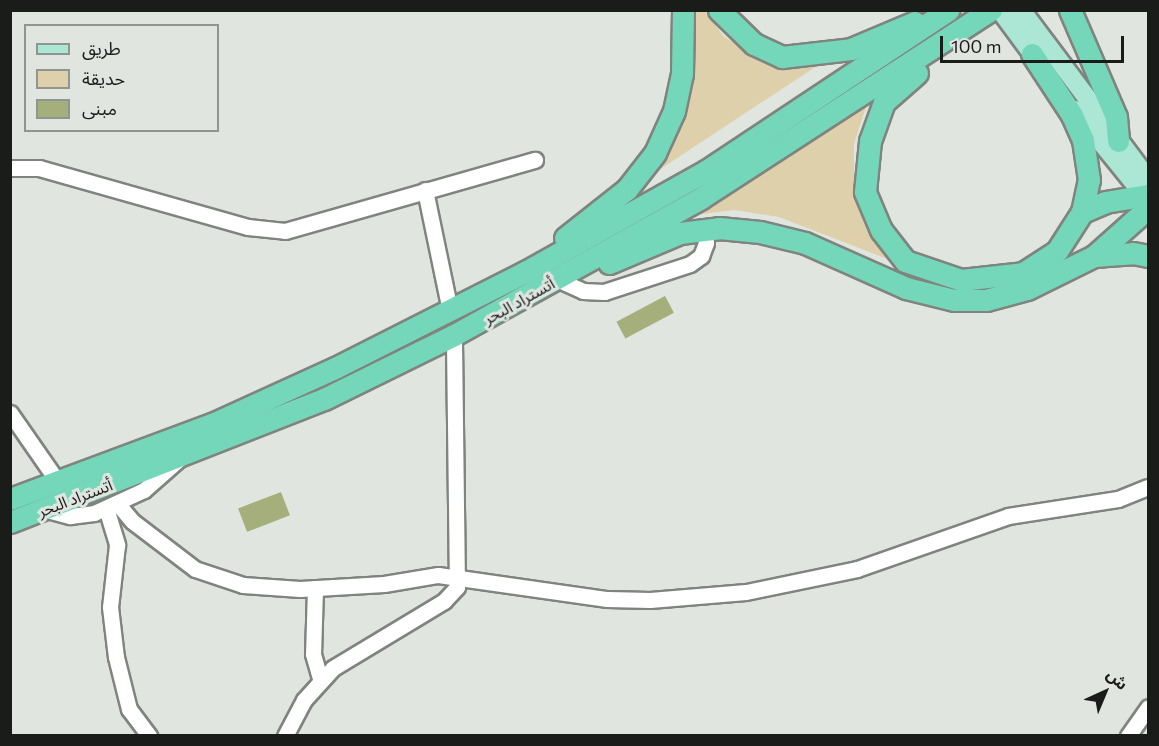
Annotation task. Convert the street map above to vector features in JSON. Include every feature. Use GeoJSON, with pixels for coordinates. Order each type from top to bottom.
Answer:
{"type":"FeatureCollection","features":[{"type":"Feature","properties":{"kind":"highway"},"geometry":{"type":"LineString","coordinates":[[525,272],[627,189],[655,153],[674,111],[682,74],[683,10]]}},
{"type":"Feature","properties":{"kind":"highway"},"geometry":{"type":"LineString","coordinates":[[719,10],[754,44],[782,57],[851,50],[943,10]]}},
{"type":"Feature","properties":{"kind":"highway","name":"أتستراد البحر"},"geometry":{"type":"LineString","coordinates":[[10,499],[212,424],[450,311],[525,272],[706,171],[948,10]]}},
{"type":"Feature","properties":{"kind":"highway","name":"أتستراد البحر"},"geometry":{"type":"LineString","coordinates":[[10,522],[47,510],[324,399],[522,300],[700,198],[991,10]]}},
{"type":"Feature","properties":{"kind":"highway"},"geometry":{"type":"LineString","coordinates":[[1070,10],[1116,117],[1118,141]]}},
{"type":"Feature","properties":{"kind":"highway"},"geometry":{"type":"LineString","coordinates":[[964,29],[884,102],[870,141],[865,192],[881,230],[905,261],[961,280],[1023,273],[1057,251],[1082,212],[1089,180],[1083,140],[1072,114],[1029,41]]}},
{"type":"Feature","properties":{"kind":"highway"},"geometry":{"type":"LineString","coordinates":[[1082,212],[1105,201],[1148,195]]}},
{"type":"Feature","properties":{"kind":"highway"},"geometry":{"type":"LineString","coordinates":[[1094,256],[1148,195]]}},
{"type":"Feature","properties":{"kind":"highway"},"geometry":{"type":"LineString","coordinates":[[522,300],[680,234],[704,230],[760,232],[805,243],[874,275],[954,300],[986,300],[1027,289],[1094,256],[1133,253],[1149,256]]}},
{"type":"Feature","properties":{"kind":"main road"},"geometry":{"type":"LineString","coordinates":[[1000,10],[1118,141],[1148,195]]}},
{"type":"Feature","properties":{"kind":"main road"},"geometry":{"type":"LineString","coordinates":[[1020,10],[1029,41],[1148,195]]}},
{"type":"Feature","properties":{"kind":"street"},"geometry":{"type":"LineString","coordinates":[[10,168],[39,168],[248,227],[285,231],[312,227],[425,190],[535,160]]}},
{"type":"Feature","properties":{"kind":"street"},"geometry":{"type":"LineString","coordinates":[[425,190],[450,311]]}},
{"type":"Feature","properties":{"kind":"street"},"geometry":{"type":"LineString","coordinates":[[563,282],[583,291],[604,292],[690,264],[701,256],[706,243],[704,230]]}},
{"type":"Feature","properties":{"kind":"street"},"geometry":{"type":"LineString","coordinates":[[285,735],[299,707],[320,679],[363,646],[444,601],[457,587],[459,578],[454,335]]}},
{"type":"Feature","properties":{"kind":"street"},"geometry":{"type":"LineString","coordinates":[[10,412],[58,482]]}},
{"type":"Feature","properties":{"kind":"street"},"geometry":{"type":"LineString","coordinates":[[47,510],[82,515],[111,505],[153,484],[179,458]]}},
{"type":"Feature","properties":{"kind":"street"},"geometry":{"type":"LineString","coordinates":[[111,505],[206,574],[255,587],[315,588],[438,575],[632,600],[746,592],[877,564],[1008,516],[1118,499],[1149,487]]}},
{"type":"Feature","properties":{"kind":"street"},"geometry":{"type":"LineString","coordinates":[[111,505],[118,551],[110,607],[116,657],[129,709],[149,735]]}},
{"type":"Feature","properties":{"kind":"street"},"geometry":{"type":"LineString","coordinates":[[315,588],[313,654],[320,679]]}},
{"type":"Feature","properties":{"kind":"street"},"geometry":{"type":"LineString","coordinates":[[1128,735],[1149,707]]}},
{"type":"Feature","properties":{"kind":"green space"},"geometry":{"type":"Polygon","coordinates":[[[693,11],[705,11],[724,37],[758,57],[823,62],[659,170],[677,136],[691,92],[693,11]]]}},
{"type":"Feature","properties":{"kind":"green space"},"geometry":{"type":"Polygon","coordinates":[[[866,107],[854,144],[854,187],[867,227],[890,260],[779,217],[734,210],[680,217],[866,107]]]}},
{"type":"Feature","properties":{"kind":"building"},"geometry":{"type":"Polygon","coordinates":[[[665,296],[674,313],[625,339],[616,322],[665,296]]]}},
{"type":"Feature","properties":{"kind":"building"},"geometry":{"type":"Polygon","coordinates":[[[281,492],[290,515],[247,532],[238,508],[281,492]]]}}]}
